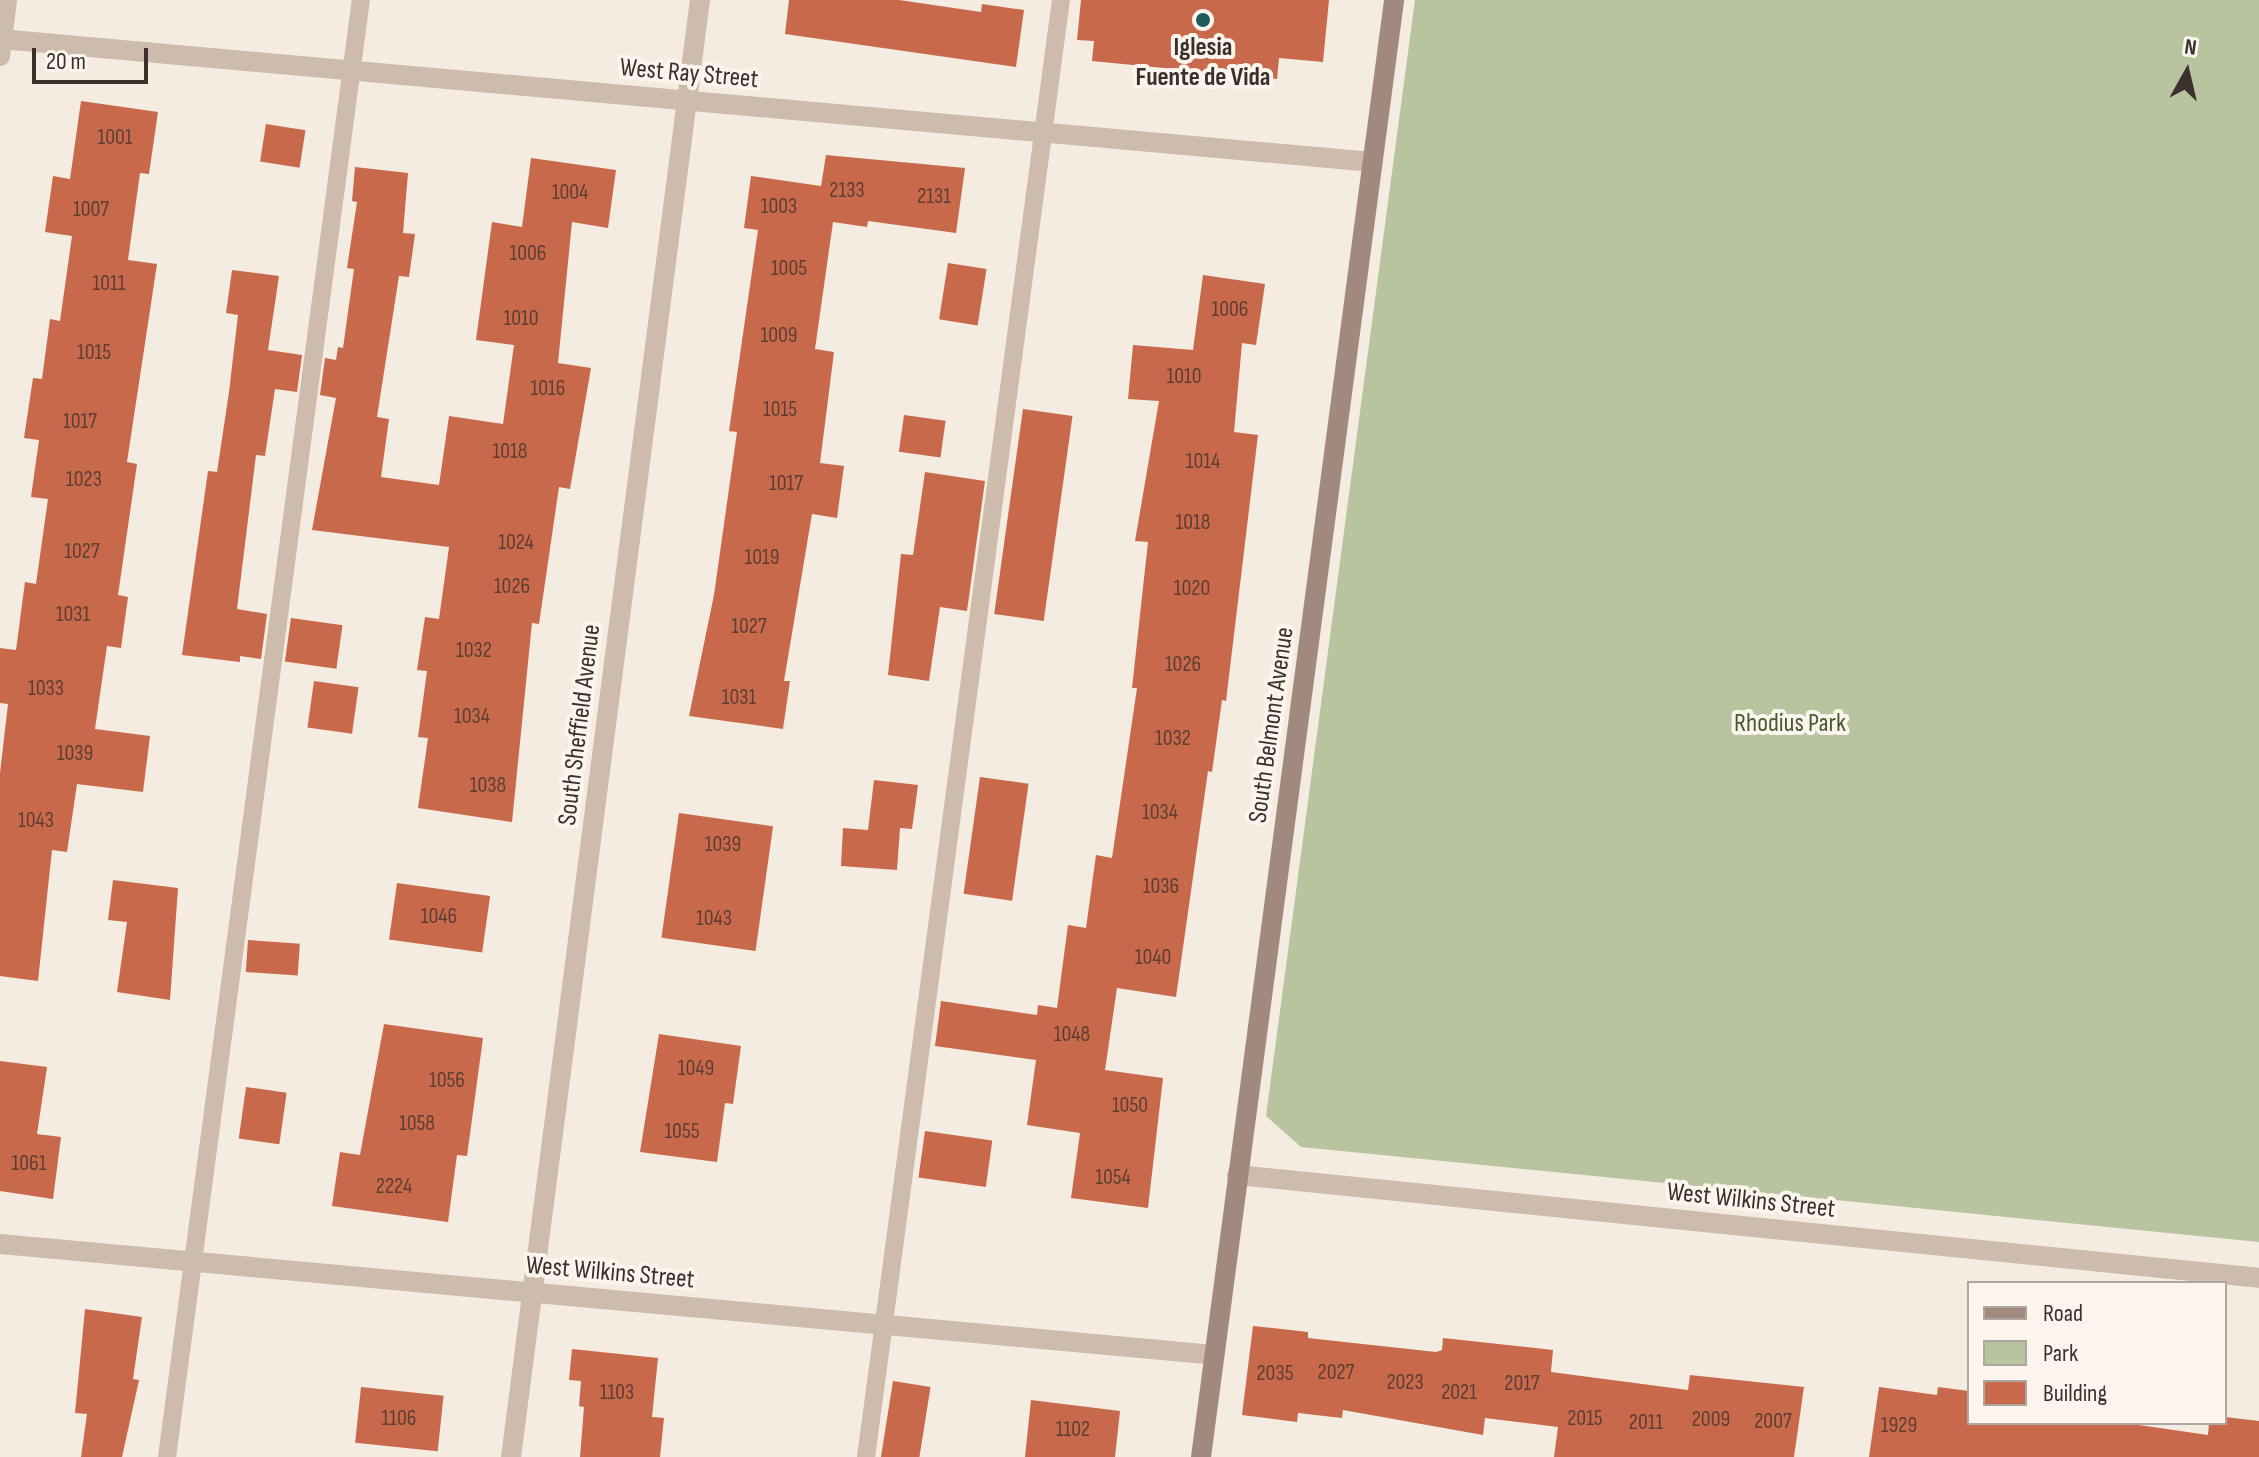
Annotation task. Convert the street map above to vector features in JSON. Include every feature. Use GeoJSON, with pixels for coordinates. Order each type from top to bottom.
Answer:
{"type":"FeatureCollection","features":[{"type":"Feature","properties":{"kind":"main road","name":"South Belmont Avenue"},"geometry":{"type":"LineString","coordinates":[[1201,1457],[1394,0]]}},
{"type":"Feature","properties":{"kind":"street"},"geometry":{"type":"LineString","coordinates":[[1,45],[7,0]]}},
{"type":"Feature","properties":{"kind":"street","name":"South Sheffield Avenue"},"geometry":{"type":"LineString","coordinates":[[511,1457],[700,0]]}},
{"type":"Feature","properties":{"kind":"street","name":"West Ray Street"},"geometry":{"type":"LineString","coordinates":[[1,45],[352,70],[1373,162]]}},
{"type":"Feature","properties":{"kind":"street","name":"West Wilkins Street"},"geometry":{"type":"LineString","coordinates":[[1237,1175],[2259,1278]]}},
{"type":"Feature","properties":{"kind":"street","name":"West Wilkins Street"},"geometry":{"type":"LineString","coordinates":[[0,1244],[1214,1355]]}},
{"type":"Feature","properties":{"kind":"lane"},"geometry":{"type":"LineString","coordinates":[[167,1457],[196,1261],[361,0]]}},
{"type":"Feature","properties":{"kind":"lane"},"geometry":{"type":"LineString","coordinates":[[866,1457],[1061,0]]}},
{"type":"Feature","properties":{"kind":"green space","name":"Rhodius Park"},"geometry":{"type":"Polygon","coordinates":[[[1415,0],[2259,0],[2259,1242],[1301,1147],[1266,1116],[1415,0]]]}},
{"type":"Feature","properties":{"kind":"building"},"geometry":{"type":"Polygon","coordinates":[[[789,0],[899,0],[981,12],[982,4],[1024,10],[1016,67],[785,34],[789,0]]]}},
{"type":"Feature","properties":{"kind":"building","name":"Iglesia Fuente de Vida"},"geometry":{"type":"Polygon","coordinates":[[[1081,0],[1329,0],[1323,62],[1279,58],[1277,79],[1092,61],[1094,41],[1077,40],[1081,0]]]}},
{"type":"Feature","properties":{"kind":"building"},"geometry":{"type":"Polygon","coordinates":[[[81,101],[158,112],[149,174],[140,173],[128,260],[157,264],[127,462],[137,464],[118,595],[128,597],[121,648],[107,646],[95,729],[150,736],[143,792],[77,784],[67,852],[52,850],[38,981],[0,976],[0,773],[8,704],[0,703],[0,648],[16,650],[25,582],[36,584],[48,499],[31,497],[39,440],[24,438],[33,378],[42,379],[50,319],[60,321],[72,236],[45,232],[53,176],[70,179],[81,101]]]}},
{"type":"Feature","properties":{"kind":"building"},"geometry":{"type":"Polygon","coordinates":[[[266,124],[306,130],[300,168],[260,162],[266,124]]]}},
{"type":"Feature","properties":{"kind":"building"},"geometry":{"type":"Polygon","coordinates":[[[826,155],[965,168],[956,233],[868,221],[867,227],[833,222],[815,349],[834,352],[820,463],[844,466],[837,518],[812,514],[784,681],[790,681],[783,729],[689,716],[714,595],[737,432],[729,431],[758,230],[744,228],[751,176],[821,186],[826,155]]]}},
{"type":"Feature","properties":{"kind":"building"},"geometry":{"type":"Polygon","coordinates":[[[531,158],[616,170],[608,228],[572,222],[558,363],[591,368],[570,489],[559,487],[539,624],[532,623],[512,822],[418,808],[428,738],[418,737],[427,671],[417,670],[425,617],[439,619],[449,547],[312,530],[336,398],[320,395],[325,358],[336,360],[338,347],[343,348],[354,269],[347,268],[357,202],[352,201],[355,167],[408,173],[403,233],[415,234],[409,277],[399,276],[377,417],[389,419],[381,477],[439,485],[449,416],[503,424],[514,345],[476,340],[492,222],[522,227],[531,158]]]}},
{"type":"Feature","properties":{"kind":"building"},"geometry":{"type":"Polygon","coordinates":[[[948,263],[987,269],[978,325],[939,319],[948,263]]]}},
{"type":"Feature","properties":{"kind":"building"},"geometry":{"type":"Polygon","coordinates":[[[232,270],[279,276],[268,350],[302,355],[297,392],[275,389],[265,456],[256,455],[237,609],[267,614],[261,659],[240,656],[240,662],[182,655],[208,471],[217,472],[229,392],[238,315],[226,313],[232,270]]]}},
{"type":"Feature","properties":{"kind":"building"},"geometry":{"type":"Polygon","coordinates":[[[1203,275],[1265,284],[1256,345],[1242,343],[1234,432],[1258,435],[1226,701],[1222,700],[1212,772],[1208,771],[1176,997],[1117,988],[1105,1070],[1163,1078],[1148,1208],[1071,1198],[1080,1133],[1027,1125],[1036,1060],[935,1046],[941,1001],[1037,1015],[1038,1005],[1057,1008],[1068,925],[1086,928],[1096,855],[1112,858],[1137,688],[1132,688],[1148,542],[1135,541],[1159,401],[1128,399],[1133,345],[1193,350],[1203,275]]]}},
{"type":"Feature","properties":{"kind":"building"},"geometry":{"type":"Polygon","coordinates":[[[1023,409],[1073,416],[1044,621],[994,614],[1023,409]]]}},
{"type":"Feature","properties":{"kind":"building"},"geometry":{"type":"Polygon","coordinates":[[[904,415],[946,421],[940,457],[899,452],[904,415]]]}},
{"type":"Feature","properties":{"kind":"building"},"geometry":{"type":"Polygon","coordinates":[[[925,472],[985,481],[967,611],[940,607],[929,681],[888,675],[901,554],[913,555],[925,472]]]}},
{"type":"Feature","properties":{"kind":"building"},"geometry":{"type":"Polygon","coordinates":[[[291,618],[342,625],[336,669],[285,662],[291,618]]]}},
{"type":"Feature","properties":{"kind":"building"},"geometry":{"type":"Polygon","coordinates":[[[314,681],[359,687],[352,734],[307,728],[314,681]]]}},
{"type":"Feature","properties":{"kind":"building"},"geometry":{"type":"Polygon","coordinates":[[[980,777],[1029,784],[1012,901],[964,894],[980,777]]]}},
{"type":"Feature","properties":{"kind":"building"},"geometry":{"type":"Polygon","coordinates":[[[874,780],[918,785],[912,829],[900,828],[897,870],[841,866],[843,828],[868,830],[874,780]]]}},
{"type":"Feature","properties":{"kind":"building"},"geometry":{"type":"Polygon","coordinates":[[[679,813],[773,826],[756,951],[661,938],[679,813]]]}},
{"type":"Feature","properties":{"kind":"building"},"geometry":{"type":"Polygon","coordinates":[[[113,880],[178,888],[170,1000],[117,992],[127,922],[108,920],[113,880]]]}},
{"type":"Feature","properties":{"kind":"building"},"geometry":{"type":"Polygon","coordinates":[[[397,883],[490,896],[482,953],[389,939],[397,883]]]}},
{"type":"Feature","properties":{"kind":"building"},"geometry":{"type":"Polygon","coordinates":[[[248,940],[300,944],[298,976],[246,972],[248,940]]]}},
{"type":"Feature","properties":{"kind":"building"},"geometry":{"type":"Polygon","coordinates":[[[384,1024],[483,1038],[467,1156],[457,1155],[448,1222],[332,1206],[340,1152],[360,1155],[384,1024]]]}},
{"type":"Feature","properties":{"kind":"building"},"geometry":{"type":"Polygon","coordinates":[[[659,1034],[741,1046],[733,1104],[725,1103],[717,1162],[640,1152],[659,1034]]]}},
{"type":"Feature","properties":{"kind":"building"},"geometry":{"type":"Polygon","coordinates":[[[0,1061],[47,1067],[37,1134],[61,1137],[53,1199],[0,1191],[0,1061]]]}},
{"type":"Feature","properties":{"kind":"building"},"geometry":{"type":"Polygon","coordinates":[[[246,1087],[287,1093],[279,1144],[239,1138],[246,1087]]]}},
{"type":"Feature","properties":{"kind":"building"},"geometry":{"type":"Polygon","coordinates":[[[925,1131],[992,1140],[986,1187],[918,1178],[925,1131]]]}},
{"type":"Feature","properties":{"kind":"building"},"geometry":{"type":"Polygon","coordinates":[[[85,1309],[142,1317],[133,1379],[139,1380],[122,1457],[81,1457],[87,1414],[75,1413],[85,1309]]]}},
{"type":"Feature","properties":{"kind":"building"},"geometry":{"type":"Polygon","coordinates":[[[1253,1326],[1308,1332],[1308,1338],[1436,1352],[1442,1350],[1443,1338],[1553,1350],[1551,1372],[1688,1390],[1690,1375],[1804,1387],[1794,1457],[1554,1457],[1558,1427],[1485,1418],[1483,1435],[1343,1410],[1342,1418],[1298,1413],[1297,1422],[1242,1415],[1253,1326]]]}},
{"type":"Feature","properties":{"kind":"building"},"geometry":{"type":"Polygon","coordinates":[[[572,1349],[658,1358],[652,1417],[664,1418],[660,1457],[580,1457],[584,1407],[579,1406],[581,1381],[569,1380],[572,1349]]]}},
{"type":"Feature","properties":{"kind":"building"},"geometry":{"type":"Polygon","coordinates":[[[893,1381],[931,1387],[919,1457],[881,1457],[893,1381]]]}},
{"type":"Feature","properties":{"kind":"building"},"geometry":{"type":"Polygon","coordinates":[[[361,1387],[444,1396],[438,1451],[355,1443],[361,1387]]]}},
{"type":"Feature","properties":{"kind":"building"},"geometry":{"type":"Polygon","coordinates":[[[1879,1387],[1937,1395],[1938,1387],[1967,1391],[1967,1425],[2139,1425],[2208,1435],[2209,1425],[2227,1425],[2227,1417],[2259,1421],[2259,1457],[1869,1457],[1879,1387]]]}},
{"type":"Feature","properties":{"kind":"building"},"geometry":{"type":"Polygon","coordinates":[[[1031,1400],[1120,1411],[1115,1457],[1025,1457],[1031,1400]]]}},
{"type":"Feature","properties":{"kind":"place","name":"Iglesia Fuente de Vida"},"geometry":{"type":"Point","coordinates":[1203,20]}}]}
